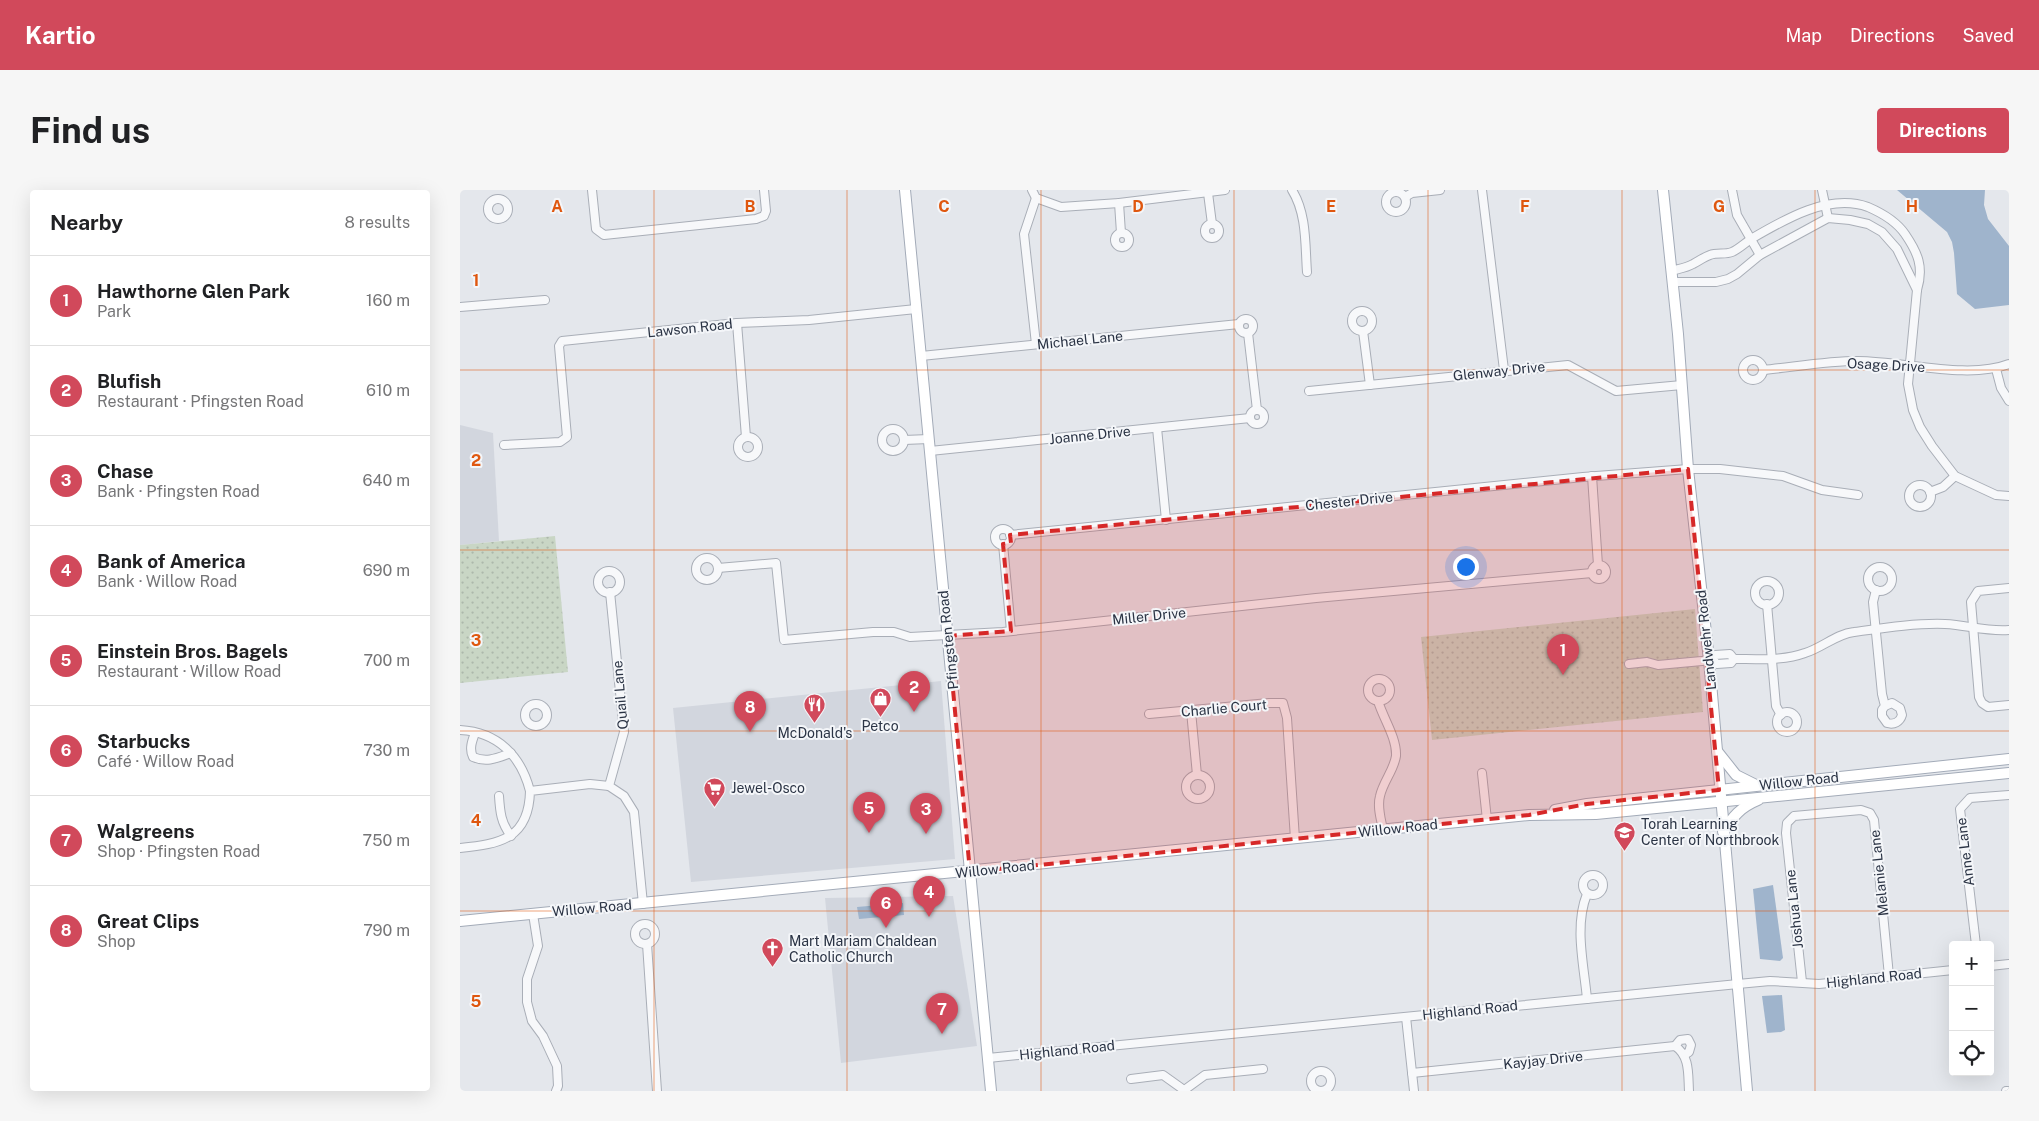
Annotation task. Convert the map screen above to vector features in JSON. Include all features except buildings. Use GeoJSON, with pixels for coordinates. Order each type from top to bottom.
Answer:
{"type":"FeatureCollection","features":[{"type":"Feature","properties":{"kind":"main road","name":"Pfingsten Road"},"geometry":{"type":"LineString","coordinates":[[905,190],[991,1091]]}},
{"type":"Feature","properties":{"kind":"main road","name":"Landwehr Road"},"geometry":{"type":"LineString","coordinates":[[1663,190],[1682,385],[1688,469],[1711,660],[1719,790],[1747,1091]]}},
{"type":"Feature","properties":{"kind":"main road"},"geometry":{"type":"LineString","coordinates":[[1716,750],[1736,775],[1757,786]]}},
{"type":"Feature","properties":{"kind":"main road","name":"Willow Road"},"geometry":{"type":"LineString","coordinates":[[460,921],[1487,820],[1529,815],[1588,804],[2009,759]]}},
{"type":"Feature","properties":{"kind":"main road","name":"Willow Road"},"geometry":{"type":"LineString","coordinates":[[1529,815],[1596,814],[2009,773]]}},
{"type":"Feature","properties":{"kind":"main road"},"geometry":{"type":"LineString","coordinates":[[1724,832],[1734,815],[1743,807],[1766,796]]}},
{"type":"Feature","properties":{"kind":"street"},"geometry":{"type":"LineString","coordinates":[[592,190],[598,231],[604,235],[756,219],[764,216],[766,211],[764,190]]}},
{"type":"Feature","properties":{"kind":"street"},"geometry":{"type":"LineString","coordinates":[[1032,190],[1036,198],[1061,207],[1119,204],[1208,194],[1225,190]]}},
{"type":"Feature","properties":{"kind":"street"},"geometry":{"type":"LineString","coordinates":[[1292,190],[1298,201],[1303,218],[1307,272]]}},
{"type":"Feature","properties":{"kind":"street"},"geometry":{"type":"LineString","coordinates":[[1405,197],[1412,193],[1440,190]]}},
{"type":"Feature","properties":{"kind":"street"},"geometry":{"type":"LineString","coordinates":[[1482,190],[1504,370]]}},
{"type":"Feature","properties":{"kind":"street"},"geometry":{"type":"LineString","coordinates":[[1732,190],[1737,215],[1760,255]]}},
{"type":"Feature","properties":{"kind":"street"},"geometry":{"type":"LineString","coordinates":[[1822,190],[1828,218]]}},
{"type":"Feature","properties":{"kind":"street"},"geometry":{"type":"LineString","coordinates":[[1208,194],[1212,224]]}},
{"type":"Feature","properties":{"kind":"street"},"geometry":{"type":"LineString","coordinates":[[1036,198],[1024,234],[1036,344]]}},
{"type":"Feature","properties":{"kind":"street"},"geometry":{"type":"LineString","coordinates":[[1671,271],[1694,264],[1712,254],[1732,252],[1751,239],[1787,220],[1825,204],[1844,202],[1860,204],[1879,211],[1900,226],[1911,243],[1920,264],[1921,276],[1917,290],[1908,384],[1913,410],[1920,427],[1955,476],[1996,494],[2009,496]]}},
{"type":"Feature","properties":{"kind":"street"},"geometry":{"type":"LineString","coordinates":[[1119,204],[1121,233]]}},
{"type":"Feature","properties":{"kind":"street"},"geometry":{"type":"LineString","coordinates":[[1672,282],[1716,282],[1728,279],[1760,255],[1828,218],[1868,224],[1882,232],[1897,249],[1917,290]]}},
{"type":"Feature","properties":{"kind":"street"},"geometry":{"type":"LineString","coordinates":[[460,308],[545,300]]}},
{"type":"Feature","properties":{"kind":"street","name":"Lawson Road"},"geometry":{"type":"LineString","coordinates":[[504,445],[560,442],[567,437],[559,346],[562,341],[737,323],[809,320],[916,309]]}},
{"type":"Feature","properties":{"kind":"street"},"geometry":{"type":"LineString","coordinates":[[1244,319],[1251,320],[1254,324],[1254,328],[1248,333],[1241,331],[1239,324],[1244,319]]}},
{"type":"Feature","properties":{"kind":"street"},"geometry":{"type":"LineString","coordinates":[[737,323],[746,437]]}},
{"type":"Feature","properties":{"kind":"street","name":"Michael Lane"},"geometry":{"type":"LineString","coordinates":[[920,356],[1239,324]]}},
{"type":"Feature","properties":{"kind":"street"},"geometry":{"type":"LineString","coordinates":[[1363,332],[1370,385]]}},
{"type":"Feature","properties":{"kind":"street"},"geometry":{"type":"LineString","coordinates":[[1248,333],[1257,410]]}},
{"type":"Feature","properties":{"kind":"street","name":"Osage Drive"},"geometry":{"type":"LineString","coordinates":[[1763,370],[1856,361],[1958,369],[1996,369],[2009,364]]}},
{"type":"Feature","properties":{"kind":"street","name":"Glenway Drive"},"geometry":{"type":"LineString","coordinates":[[1309,391],[1568,365],[1616,391],[1682,385]]}},
{"type":"Feature","properties":{"kind":"street"},"geometry":{"type":"LineString","coordinates":[[1996,369],[2002,388],[2009,400]]}},
{"type":"Feature","properties":{"kind":"street"},"geometry":{"type":"LineString","coordinates":[[1257,410],[1261,411],[1264,415],[1263,422],[1256,424],[1250,418],[1252,412],[1257,410]]}},
{"type":"Feature","properties":{"kind":"street","name":"Joanne Drive"},"geometry":{"type":"LineString","coordinates":[[930,450],[1250,418]]}},
{"type":"Feature","properties":{"kind":"street"},"geometry":{"type":"LineString","coordinates":[[1157,428],[1166,520]]}},
{"type":"Feature","properties":{"kind":"street"},"geometry":{"type":"LineString","coordinates":[[904,440],[929,439]]}},
{"type":"Feature","properties":{"kind":"street","name":"Chester Drive"},"geometry":{"type":"LineString","coordinates":[[1010,535],[1592,476],[1688,469],[1720,469],[1782,476],[1822,490],[1858,495]]}},
{"type":"Feature","properties":{"kind":"street"},"geometry":{"type":"LineString","coordinates":[[1592,476],[1598,565]]}},
{"type":"Feature","properties":{"kind":"street"},"geometry":{"type":"LineString","coordinates":[[1930,492],[1943,487],[1955,476]]}},
{"type":"Feature","properties":{"kind":"street"},"geometry":{"type":"LineString","coordinates":[[1006,530],[1010,535],[1009,542],[1003,544],[996,540],[997,532],[1006,530]]}},
{"type":"Feature","properties":{"kind":"street"},"geometry":{"type":"LineString","coordinates":[[1003,544],[1011,631]]}},
{"type":"Feature","properties":{"kind":"street","name":"Miller Drive"},"geometry":{"type":"LineString","coordinates":[[718,568],[776,563],[784,640],[873,632],[894,632],[910,637],[1011,631],[1316,598],[1592,573]]}},
{"type":"Feature","properties":{"kind":"street"},"geometry":{"type":"LineString","coordinates":[[1598,565],[1606,569],[1605,576],[1599,579],[1592,573],[1593,568],[1598,565]]}},
{"type":"Feature","properties":{"kind":"street"},"geometry":{"type":"LineString","coordinates":[[2009,588],[1978,591],[1973,596],[1971,602],[1979,697],[1982,703],[1988,707],[2009,705]]}},
{"type":"Feature","properties":{"kind":"street"},"geometry":{"type":"LineString","coordinates":[[1876,590],[1873,602],[1875,630],[1885,706]]}},
{"type":"Feature","properties":{"kind":"street","name":"Quail Lane"},"geometry":{"type":"LineString","coordinates":[[609,786],[624,732],[610,592]]}},
{"type":"Feature","properties":{"kind":"street"},"geometry":{"type":"LineString","coordinates":[[1767,604],[1776,706],[1781,715]]}},
{"type":"Feature","properties":{"kind":"street"},"geometry":{"type":"LineString","coordinates":[[1629,664],[1647,662],[1658,665],[1711,660],[1715,655],[1725,654],[1730,654],[1734,659],[1771,659],[1808,653],[1845,633],[1938,624],[1996,631],[2009,630]]}},
{"type":"Feature","properties":{"kind":"street"},"geometry":{"type":"LineString","coordinates":[[1378,701],[1395,747],[1396,757],[1379,796],[1383,830]]}},
{"type":"Feature","properties":{"kind":"street","name":"Charlie Court"},"geometry":{"type":"LineString","coordinates":[[1149,714],[1269,703],[1283,704],[1287,718],[1295,839]]}},
{"type":"Feature","properties":{"kind":"street"},"geometry":{"type":"LineString","coordinates":[[1191,711],[1197,775]]}},
{"type":"Feature","properties":{"kind":"street"},"geometry":{"type":"LineString","coordinates":[[460,730],[490,737],[511,754],[525,773],[530,791],[530,805],[524,819],[511,836],[488,845],[460,848]]}},
{"type":"Feature","properties":{"kind":"street"},"geometry":{"type":"LineString","coordinates":[[475,733],[471,743],[473,757],[480,760],[490,760],[511,754]]}},
{"type":"Feature","properties":{"kind":"street"},"geometry":{"type":"LineString","coordinates":[[1482,773],[1487,820]]}},
{"type":"Feature","properties":{"kind":"street"},"geometry":{"type":"LineString","coordinates":[[530,791],[590,784],[609,786],[624,796],[634,812],[643,904]]}},
{"type":"Feature","properties":{"kind":"street","name":"Anne Lane"},"geometry":{"type":"LineString","coordinates":[[1976,941],[1960,809],[1970,798],[2007,795]]}},
{"type":"Feature","properties":{"kind":"street"},"geometry":{"type":"LineString","coordinates":[[499,796],[504,827],[511,836]]}},
{"type":"Feature","properties":{"kind":"street","name":"Melanie Lane"},"geometry":{"type":"LineString","coordinates":[[1830,812],[1860,810],[1870,813],[1874,820],[1889,976]]}},
{"type":"Feature","properties":{"kind":"street","name":"Joshua Lane"},"geometry":{"type":"LineString","coordinates":[[1802,982],[1786,833],[1787,823],[1794,816],[1830,812]]}},
{"type":"Feature","properties":{"kind":"street"},"geometry":{"type":"LineString","coordinates":[[1587,894],[1580,930],[1587,999]]}},
{"type":"Feature","properties":{"kind":"street"},"geometry":{"type":"LineString","coordinates":[[534,914],[538,946],[527,979],[527,1002],[532,1021],[557,1066],[558,1086],[556,1091]]}},
{"type":"Feature","properties":{"kind":"street"},"geometry":{"type":"LineString","coordinates":[[647,944],[657,1091]]}},
{"type":"Feature","properties":{"kind":"street"},"geometry":{"type":"LineString","coordinates":[[1994,966],[2009,964]]}},
{"type":"Feature","properties":{"kind":"street","name":"Highland Road"},"geometry":{"type":"LineString","coordinates":[[988,1058],[1770,981],[1819,984],[1949,970]]}},
{"type":"Feature","properties":{"kind":"street"},"geometry":{"type":"LineString","coordinates":[[1406,1017],[1414,1091]]}},
{"type":"Feature","properties":{"kind":"street","name":"Kayjay Drive"},"geometry":{"type":"LineString","coordinates":[[1412,1073],[1675,1046],[1680,1040],[1688,1039],[1691,1045],[1684,1055],[1686,1057],[1689,1091]]}},
{"type":"Feature","properties":{"kind":"street"},"geometry":{"type":"LineString","coordinates":[[1675,1046],[1684,1055]]}},
{"type":"Feature","properties":{"kind":"street"},"geometry":{"type":"LineString","coordinates":[[1131,1079],[1163,1075],[1184,1091],[1205,1075],[1262,1070]]}},
{"type":"Feature","properties":{"kind":"highlighted area"},"geometry":{"type":"Polygon","coordinates":[[[1688,469],[1719,790],[1587,804],[1529,815],[970,872],[948,636],[1011,631],[1003,544],[1011,543],[1010,535],[1688,469]]]}},
{"type":"Feature","properties":{"kind":"shaded area"},"geometry":{"type":"Polygon","coordinates":[[[460,425],[493,433],[499,541],[460,545],[460,425]]]}},
{"type":"Feature","properties":{"kind":"shaded area"},"geometry":{"type":"Polygon","coordinates":[[[941,681],[955,859],[691,882],[673,708],[941,681]]]}},
{"type":"Feature","properties":{"kind":"shaded area"},"geometry":{"type":"Polygon","coordinates":[[[953,896],[977,1046],[841,1063],[825,898],[953,896]]]}},
{"type":"Feature","properties":{"kind":"green space"},"geometry":{"type":"Polygon","coordinates":[[[555,536],[568,672],[460,683],[460,545],[555,536]]]}},
{"type":"Feature","properties":{"kind":"green space"},"geometry":{"type":"Polygon","coordinates":[[[1695,609],[1703,712],[1432,740],[1421,637],[1695,609]]]}},
{"type":"Feature","properties":{"kind":"water"},"geometry":{"type":"Polygon","coordinates":[[[1897,190],[1985,190],[1984,205],[1988,219],[2009,246],[2009,305],[1975,309],[1957,294],[1954,253],[1952,242],[1947,232],[1897,190]]]}},
{"type":"Feature","properties":{"kind":"water"},"geometry":{"type":"Polygon","coordinates":[[[1773,885],[1783,958],[1780,961],[1760,959],[1753,889],[1773,885]]]}},
{"type":"Feature","properties":{"kind":"water"},"geometry":{"type":"Polygon","coordinates":[[[903,903],[904,915],[859,919],[857,907],[903,903]]]}},
{"type":"Feature","properties":{"kind":"water"},"geometry":{"type":"Polygon","coordinates":[[[1782,995],[1785,1030],[1767,1033],[1762,996],[1782,995]]]}},
{"type":"Feature","properties":{"kind":"place","name":"Hawthorne Glen Park"},"geometry":{"type":"Point","coordinates":[1563,675]}},
{"type":"Feature","properties":{"kind":"place","name":"Blufish"},"geometry":{"type":"Point","coordinates":[914,712]}},
{"type":"Feature","properties":{"kind":"place","name":"Petco"},"geometry":{"type":"Point","coordinates":[880,717]}},
{"type":"Feature","properties":{"kind":"place","name":"McDonald's"},"geometry":{"type":"Point","coordinates":[815,724]}},
{"type":"Feature","properties":{"kind":"place","name":"Great Clips"},"geometry":{"type":"Point","coordinates":[750,732]}},
{"type":"Feature","properties":{"kind":"place","name":"Jewel-Osco"},"geometry":{"type":"Point","coordinates":[715,807]}},
{"type":"Feature","properties":{"kind":"place","name":"Einstein Bros. Bagels"},"geometry":{"type":"Point","coordinates":[869,833]}},
{"type":"Feature","properties":{"kind":"place","name":"Chase"},"geometry":{"type":"Point","coordinates":[926,834]}},
{"type":"Feature","properties":{"kind":"place","name":"Torah Learning Center of Northbrook"},"geometry":{"type":"Point","coordinates":[1625,851]}},
{"type":"Feature","properties":{"kind":"place","name":"Bank of America"},"geometry":{"type":"Point","coordinates":[929,917]}},
{"type":"Feature","properties":{"kind":"place","name":"Starbucks"},"geometry":{"type":"Point","coordinates":[886,928]}},
{"type":"Feature","properties":{"kind":"place","name":"Mart Mariam Chaldean Catholic Church"},"geometry":{"type":"Point","coordinates":[773,968]}},
{"type":"Feature","properties":{"kind":"place","name":"Walgreens"},"geometry":{"type":"Point","coordinates":[942,1034]}}]}
